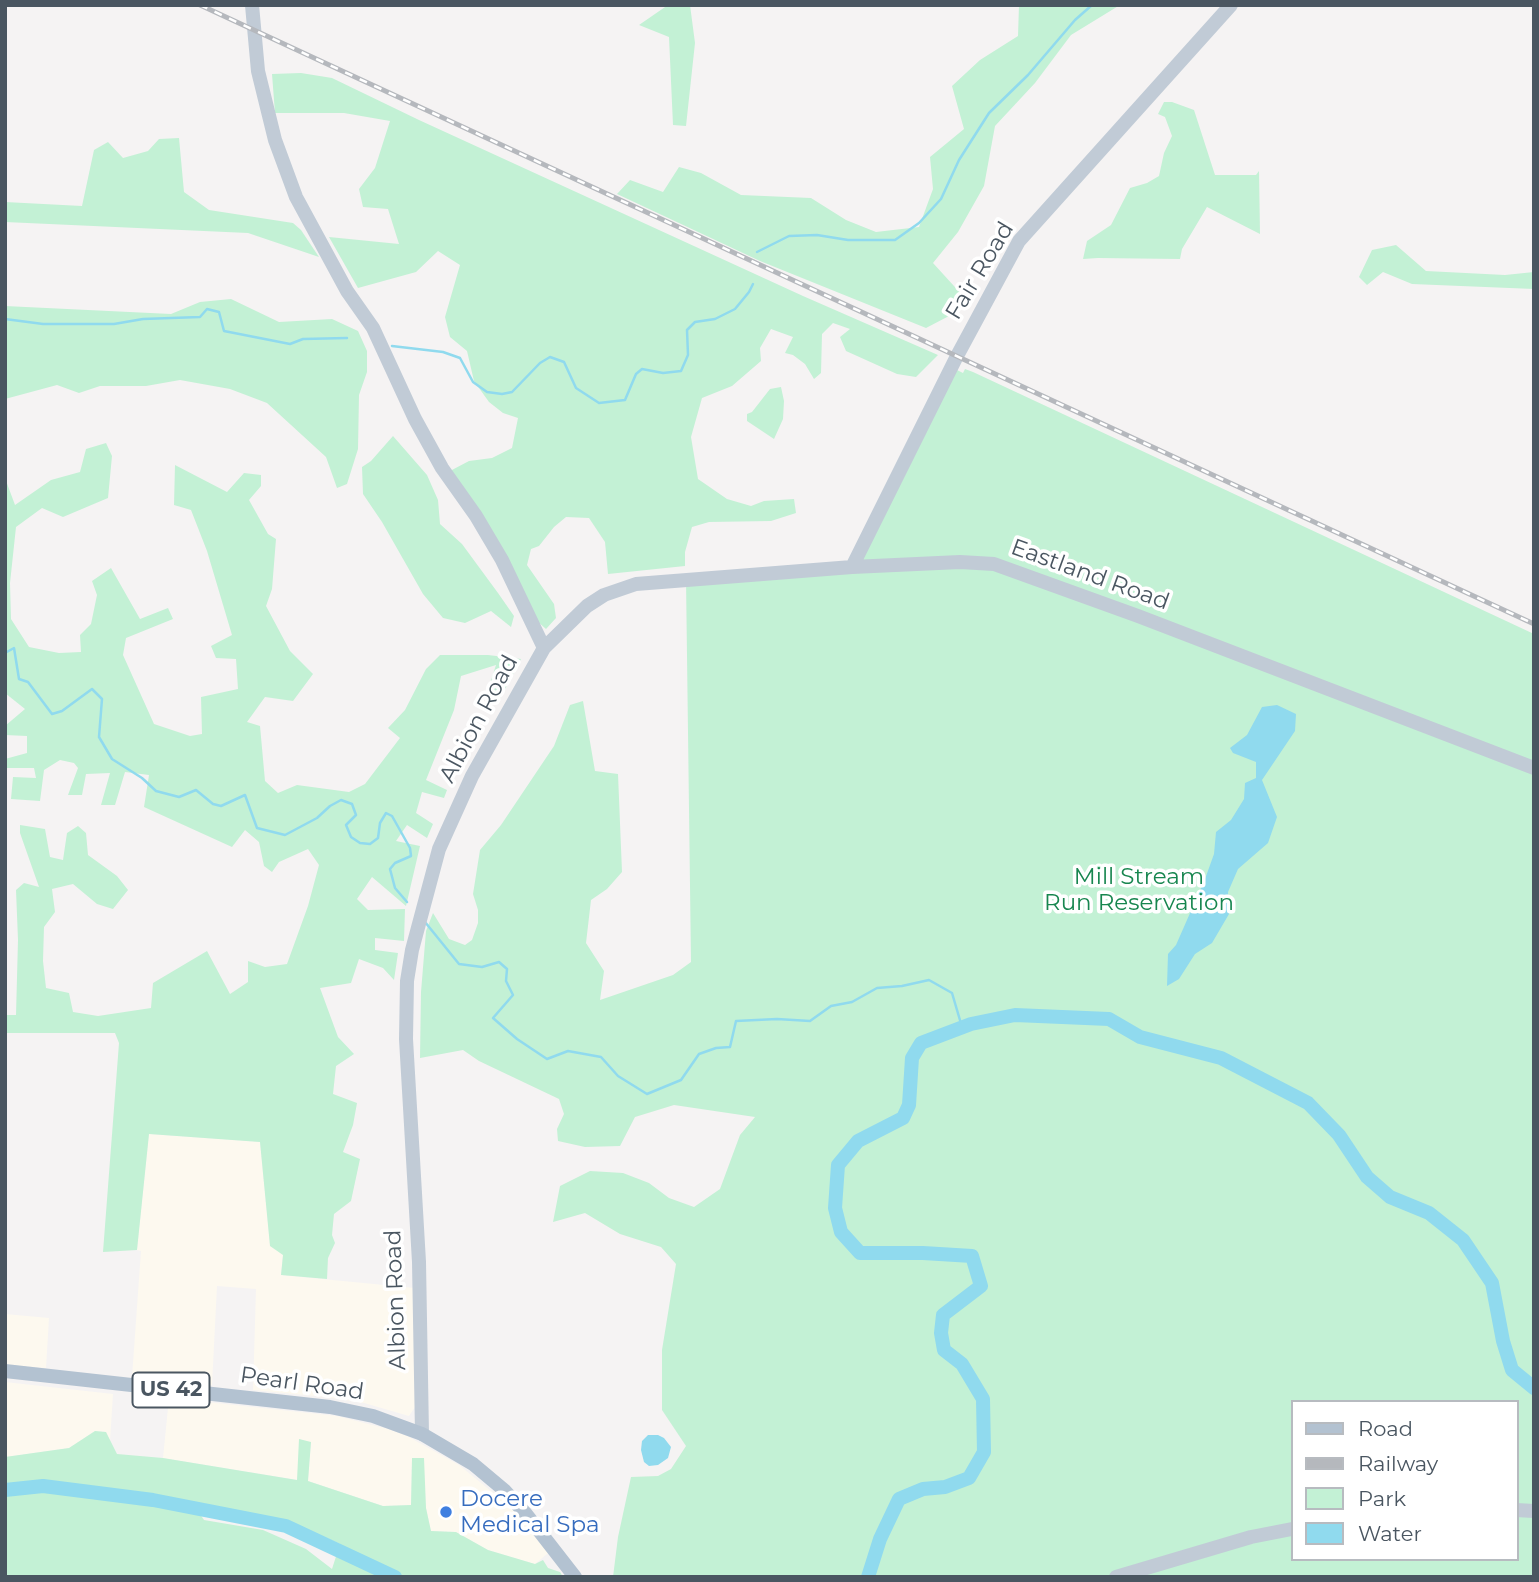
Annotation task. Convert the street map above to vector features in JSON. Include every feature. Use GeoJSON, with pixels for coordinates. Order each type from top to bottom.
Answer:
{"type":"FeatureCollection","features":[{"type":"Feature","properties":{"kind":"main road","name":"Pearl Road"},"geometry":{"type":"LineString","coordinates":[[5,1371],[330,1407],[373,1416],[422,1434],[472,1464],[504,1490],[526,1514],[572,1574]]}},
{"type":"Feature","properties":{"kind":"street","name":"Albion Road"},"geometry":{"type":"LineString","coordinates":[[252,5],[258,71],[275,140],[296,197],[347,291],[373,328],[415,419],[442,468],[476,516],[502,560],[544,648],[472,776],[439,849],[424,900],[409,971],[406,1039],[419,1262],[422,1434]]}},
{"type":"Feature","properties":{"kind":"street","name":"Fair Road"},"geometry":{"type":"LineString","coordinates":[[852,567],[974,323],[1019,241],[1231,5]]}},
{"type":"Feature","properties":{"kind":"street","name":"Eastland Road"},"geometry":{"type":"LineString","coordinates":[[544,648],[587,606],[604,595],[636,584],[852,567],[960,562],[994,564],[1534,768]]}},
{"type":"Feature","properties":{"kind":"street"},"geometry":{"type":"LineString","coordinates":[[1116,1577],[1251,1537],[1290,1529]]}},
{"type":"Feature","properties":{"kind":"shaded area"},"geometry":{"type":"Polygon","coordinates":[[[149,1134],[260,1142],[270,1245],[283,1255],[281,1275],[415,1288],[415,1407],[409,1416],[364,1403],[253,1390],[256,1289],[217,1286],[212,1385],[132,1377],[141,1251],[137,1250],[149,1134]]]}},
{"type":"Feature","properties":{"kind":"shaded area"},"geometry":{"type":"Polygon","coordinates":[[[5,1314],[49,1318],[46,1368],[5,1365],[5,1314]]]}},
{"type":"Feature","properties":{"kind":"shaded area"},"geometry":{"type":"Polygon","coordinates":[[[5,1382],[113,1394],[110,1441],[106,1432],[95,1431],[69,1448],[5,1457],[5,1382]]]}},
{"type":"Feature","properties":{"kind":"shaded area"},"geometry":{"type":"Polygon","coordinates":[[[169,1398],[337,1416],[407,1436],[459,1465],[513,1509],[548,1553],[535,1564],[488,1550],[456,1532],[431,1531],[426,1508],[423,1458],[412,1458],[411,1505],[383,1506],[308,1481],[311,1443],[300,1439],[298,1480],[163,1458],[169,1398]]]}},
{"type":"Feature","properties":{"kind":"green space"},"geometry":{"type":"Polygon","coordinates":[[[668,5],[690,5],[695,43],[686,126],[673,125],[669,37],[639,25],[668,5]]]}},
{"type":"Feature","properties":{"kind":"green space"},"geometry":{"type":"Polygon","coordinates":[[[1019,5],[1120,5],[1071,35],[1035,83],[995,126],[984,186],[958,232],[933,263],[964,297],[949,316],[926,328],[760,261],[617,194],[630,180],[663,192],[679,167],[701,173],[741,195],[811,198],[846,220],[876,232],[919,227],[933,189],[930,157],[964,129],[952,86],[980,60],[1018,36],[1019,5]]]}},
{"type":"Feature","properties":{"kind":"green space"},"geometry":{"type":"Polygon","coordinates":[[[301,73],[332,78],[803,296],[938,355],[916,377],[897,374],[846,351],[840,337],[850,329],[833,323],[822,334],[821,373],[814,379],[805,364],[793,355],[785,353],[793,337],[771,329],[760,348],[761,361],[732,386],[702,398],[691,437],[698,479],[727,499],[751,506],[764,501],[794,499],[796,513],[771,521],[709,522],[692,527],[685,552],[685,566],[608,574],[605,542],[589,518],[566,517],[539,546],[531,549],[527,565],[554,604],[556,618],[546,629],[537,621],[450,471],[469,461],[492,458],[512,448],[518,418],[503,413],[489,402],[474,381],[467,351],[450,337],[445,317],[460,265],[438,251],[416,272],[358,288],[329,237],[399,244],[388,209],[363,207],[359,189],[375,168],[390,121],[344,113],[275,113],[272,74],[301,73]]]}},
{"type":"Feature","properties":{"kind":"green space"},"geometry":{"type":"Polygon","coordinates":[[[1164,102],[1194,110],[1215,175],[1256,175],[1259,171],[1260,234],[1207,207],[1182,249],[1180,259],[1083,259],[1087,241],[1111,225],[1130,188],[1159,176],[1164,153],[1172,136],[1165,117],[1158,114],[1164,102]]]}},
{"type":"Feature","properties":{"kind":"green space"},"geometry":{"type":"Polygon","coordinates":[[[179,138],[184,192],[209,210],[293,223],[301,230],[319,257],[248,233],[5,222],[5,202],[82,206],[94,150],[108,142],[123,158],[148,151],[159,139],[179,138]]]}},
{"type":"Feature","properties":{"kind":"green space"},"geometry":{"type":"Polygon","coordinates":[[[1396,245],[1426,271],[1505,275],[1534,272],[1534,289],[1412,284],[1383,272],[1367,285],[1359,277],[1372,250],[1396,245]]]}},
{"type":"Feature","properties":{"kind":"green space"},"geometry":{"type":"Polygon","coordinates":[[[231,299],[279,322],[332,319],[358,331],[367,351],[367,372],[359,395],[358,449],[347,484],[337,488],[326,457],[267,403],[230,389],[180,380],[146,386],[100,386],[79,393],[57,385],[5,399],[5,306],[171,314],[200,302],[231,299]]]}},
{"type":"Feature","properties":{"kind":"green space","name":"Mill Stream Run Reservation"},"geometry":{"type":"Polygon","coordinates":[[[951,367],[963,373],[965,369],[973,372],[1534,634],[1534,1577],[613,1577],[618,1537],[631,1477],[658,1476],[671,1469],[686,1446],[662,1410],[662,1350],[676,1264],[661,1247],[620,1234],[585,1213],[553,1222],[560,1186],[590,1171],[623,1173],[649,1183],[669,1198],[694,1207],[720,1189],[740,1135],[755,1117],[674,1105],[635,1117],[620,1146],[585,1147],[558,1141],[557,1129],[564,1114],[559,1099],[479,1061],[463,1050],[420,1058],[421,992],[426,931],[433,913],[449,939],[465,945],[472,940],[478,923],[478,910],[473,894],[480,850],[501,825],[554,746],[570,705],[583,701],[595,771],[618,774],[622,872],[607,889],[591,900],[586,943],[604,971],[600,1000],[673,975],[691,962],[686,579],[849,567],[951,367]]]}},
{"type":"Feature","properties":{"kind":"green space"},"geometry":{"type":"Polygon","coordinates":[[[781,387],[784,401],[783,419],[774,439],[747,421],[747,414],[752,412],[770,389],[781,387]]]}},
{"type":"Feature","properties":{"kind":"green space"},"geometry":{"type":"Polygon","coordinates":[[[393,436],[427,475],[438,500],[440,524],[462,544],[514,616],[511,627],[491,611],[465,623],[443,618],[423,594],[363,494],[362,467],[371,461],[393,436]]]}},
{"type":"Feature","properties":{"kind":"green space"},"geometry":{"type":"Polygon","coordinates":[[[106,443],[112,456],[108,498],[63,517],[42,508],[16,527],[10,583],[11,619],[29,647],[59,653],[81,652],[80,635],[91,624],[97,595],[92,581],[111,568],[140,619],[168,608],[173,619],[126,638],[123,655],[154,724],[190,736],[202,734],[201,697],[238,689],[236,659],[216,658],[211,646],[232,635],[207,551],[191,510],[174,505],[175,465],[227,492],[244,473],[261,475],[261,486],[249,500],[268,534],[276,539],[272,589],[266,606],[290,651],[313,674],[293,701],[265,697],[247,722],[260,726],[265,781],[278,793],[297,785],[349,792],[365,784],[400,738],[388,728],[405,710],[426,669],[440,655],[488,655],[521,659],[498,702],[486,696],[496,665],[461,676],[454,710],[426,780],[447,790],[444,798],[422,792],[416,813],[433,824],[427,838],[407,825],[396,841],[420,846],[406,906],[372,877],[357,899],[368,910],[405,909],[404,941],[375,938],[375,950],[398,953],[394,980],[383,968],[359,959],[351,983],[320,988],[338,1037],[354,1054],[336,1066],[333,1094],[357,1103],[353,1125],[343,1152],[360,1159],[351,1201],[334,1214],[332,1235],[335,1243],[328,1258],[327,1279],[281,1275],[283,1255],[270,1246],[260,1142],[149,1134],[137,1250],[103,1252],[119,1043],[115,1033],[5,1033],[5,1015],[16,1015],[16,890],[24,883],[39,887],[20,833],[20,825],[45,829],[50,857],[63,860],[67,833],[78,826],[86,833],[88,855],[117,876],[128,890],[113,909],[97,904],[73,884],[52,889],[55,912],[44,927],[43,961],[46,988],[69,993],[73,1012],[98,1016],[151,1008],[153,983],[207,951],[230,994],[248,982],[248,961],[265,967],[287,964],[308,906],[319,865],[308,849],[279,862],[272,872],[264,866],[259,842],[245,830],[232,847],[144,807],[149,775],[125,772],[115,805],[101,805],[110,773],[86,774],[82,795],[68,795],[78,768],[74,763],[60,760],[44,770],[40,801],[11,799],[13,777],[36,778],[34,768],[5,768],[5,759],[27,753],[27,736],[5,735],[5,726],[25,709],[5,693],[5,478],[15,505],[51,480],[80,472],[86,449],[106,443]]]}},
{"type":"Feature","properties":{"kind":"green space"},"geometry":{"type":"Polygon","coordinates":[[[95,1431],[106,1432],[117,1454],[163,1458],[297,1480],[299,1439],[311,1442],[308,1481],[383,1506],[411,1505],[412,1458],[424,1458],[426,1508],[431,1531],[456,1532],[488,1550],[535,1564],[543,1560],[548,1568],[560,1572],[563,1577],[5,1577],[5,1457],[69,1448],[95,1431]],[[192,1502],[204,1520],[263,1530],[306,1549],[332,1569],[340,1544],[289,1521],[192,1502]]]}},
{"type":"Feature","properties":{"kind":"water"},"geometry":{"type":"Polygon","coordinates":[[[1277,705],[1296,714],[1295,731],[1262,780],[1277,817],[1268,843],[1238,869],[1228,892],[1229,914],[1212,943],[1195,954],[1179,979],[1167,986],[1168,954],[1176,945],[1205,879],[1214,854],[1216,832],[1231,820],[1244,799],[1245,783],[1256,778],[1256,762],[1233,753],[1230,748],[1247,735],[1262,707],[1277,705]]]}},
{"type":"Feature","properties":{"kind":"water"},"geometry":{"type":"Polygon","coordinates":[[[648,1435],[664,1438],[671,1447],[668,1458],[658,1465],[649,1466],[644,1462],[642,1441],[648,1435]]]}},
{"type":"Feature","properties":{"kind":"waterway"},"geometry":{"type":"LineString","coordinates":[[757,252],[789,236],[895,240],[919,223],[941,199],[959,160],[989,113],[1092,5]]}},
{"type":"Feature","properties":{"kind":"waterway"},"geometry":{"type":"LineString","coordinates":[[392,346],[443,352],[460,358],[473,382],[487,392],[502,394],[512,392],[540,363],[550,357],[564,362],[576,388],[599,403],[625,400],[636,374],[642,369],[663,373],[681,371],[688,355],[687,330],[695,322],[715,319],[735,309],[753,284]]}},
{"type":"Feature","properties":{"kind":"waterway"},"geometry":{"type":"LineString","coordinates":[[5,319],[43,324],[114,324],[143,319],[200,317],[207,309],[219,312],[224,331],[290,344],[303,339],[347,338]]}},
{"type":"Feature","properties":{"kind":"waterway"},"geometry":{"type":"LineString","coordinates":[[5,653],[14,648],[19,679],[28,682],[52,714],[62,711],[92,689],[102,699],[99,737],[112,759],[142,778],[156,791],[179,797],[196,790],[213,804],[221,806],[245,795],[257,828],[285,835],[317,818],[341,800],[352,804],[356,815],[346,825],[351,837],[360,843],[370,844],[378,838],[380,823],[386,813],[392,816],[410,848],[411,856],[395,863],[390,869],[395,888],[407,902]]}},
{"type":"Feature","properties":{"kind":"waterway"},"geometry":{"type":"LineString","coordinates":[[425,922],[459,964],[482,967],[499,962],[507,969],[506,981],[513,995],[493,1018],[517,1039],[547,1059],[568,1051],[601,1057],[618,1076],[647,1094],[681,1080],[699,1054],[716,1048],[730,1047],[736,1021],[810,1021],[831,1006],[852,1002],[877,988],[929,980],[952,993],[962,1027]]}},
{"type":"Feature","properties":{"kind":"waterway"},"geometry":{"type":"LineString","coordinates":[[868,1577],[880,1539],[899,1499],[923,1489],[945,1487],[969,1478],[984,1452],[983,1399],[962,1364],[944,1350],[941,1333],[943,1315],[981,1286],[972,1256],[860,1253],[841,1232],[835,1208],[838,1165],[858,1141],[903,1118],[909,1105],[912,1058],[921,1043],[971,1024],[1015,1015],[1109,1019],[1140,1037],[1221,1058],[1308,1103],[1339,1135],[1367,1177],[1390,1197],[1429,1213],[1463,1240],[1492,1283],[1503,1341],[1512,1370],[1534,1388]]}},
{"type":"Feature","properties":{"kind":"waterway"},"geometry":{"type":"LineString","coordinates":[[5,1490],[43,1486],[153,1500],[286,1526],[395,1577]]}},
{"type":"Feature","properties":{"kind":"railway"},"geometry":{"type":"LineString","coordinates":[[200,5],[1534,624]]}},
{"type":"Feature","properties":{"kind":"place","name":"Docere Medical Spa"},"geometry":{"type":"Point","coordinates":[446,1512]}}]}
